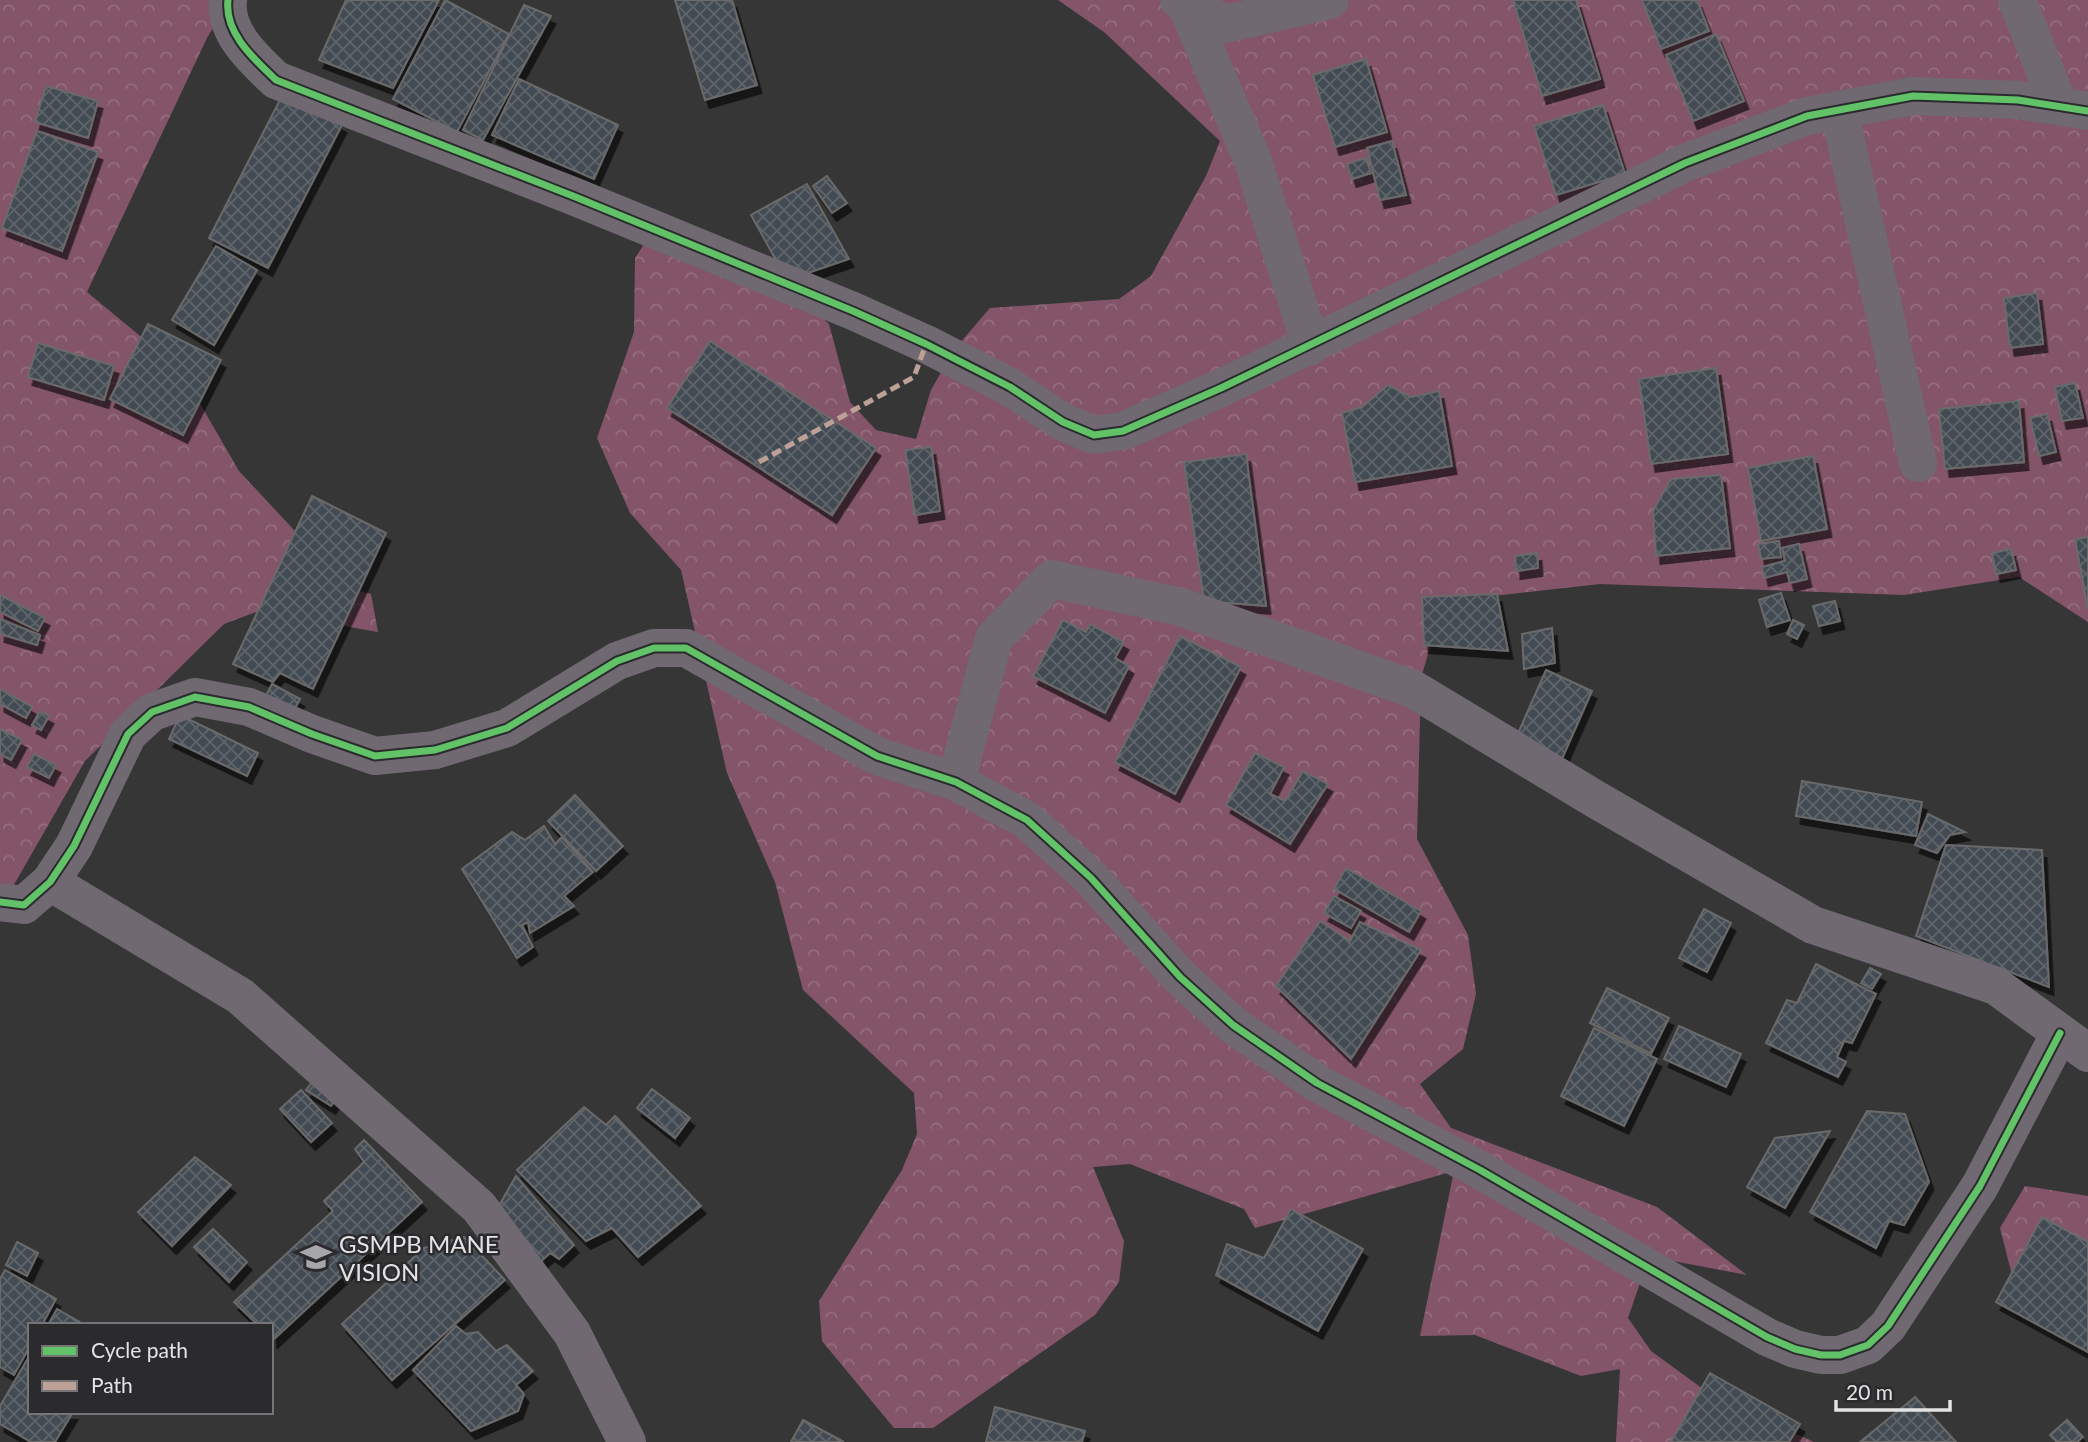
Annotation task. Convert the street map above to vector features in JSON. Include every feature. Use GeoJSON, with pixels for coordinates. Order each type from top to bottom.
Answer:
{"type":"FeatureCollection","features":[{"type":"Feature","properties":{"kind":"street"},"geometry":{"type":"LineString","coordinates":[[228,0],[227,10],[243,48],[276,80],[585,201],[853,311],[939,350],[1010,387],[1063,422],[1094,435],[1123,431],[1311,346],[1551,225],[1685,163],[1807,116],[1913,96],[2018,100],[2073,108]]}},
{"type":"Feature","properties":{"kind":"street"},"geometry":{"type":"LineString","coordinates":[[1183,2],[1226,24],[1330,0]]}},
{"type":"Feature","properties":{"kind":"street"},"geometry":{"type":"LineString","coordinates":[[2017,0],[2073,108]]}},
{"type":"Feature","properties":{"kind":"street"},"geometry":{"type":"LineString","coordinates":[[1183,2],[1254,161],[1311,346]]}},
{"type":"Feature","properties":{"kind":"street"},"geometry":{"type":"LineString","coordinates":[[1839,110],[1918,463]]}},
{"type":"Feature","properties":{"kind":"street"},"geometry":{"type":"LineString","coordinates":[[0,902],[24,905],[50,883],[74,846],[128,734],[152,712],[195,696],[249,707],[312,734],[375,756],[435,750],[507,728],[617,661],[654,648],[686,648],[877,756],[956,782],[1027,820],[1091,878],[1180,977],[1233,1024],[1317,1083],[1480,1170],[1767,1337],[1821,1355],[1840,1355],[1868,1345],[1888,1326],[2074,1043],[1996,986],[1813,925],[1595,799],[1413,689],[1181,607],[1052,579],[994,638],[956,782]]}},
{"type":"Feature","properties":{"kind":"street"},"geometry":{"type":"LineString","coordinates":[[50,883],[240,996],[479,1207],[572,1333],[627,1442]]}},
{"type":"Feature","properties":{"kind":"green space"},"geometry":{"type":"Polygon","coordinates":[[[0,0],[229,0],[207,38],[87,292],[180,369],[239,471],[348,588],[371,594],[378,632],[259,611],[224,624],[85,761],[0,909],[0,0]]]}},
{"type":"Feature","properties":{"kind":"green space"},"geometry":{"type":"Polygon","coordinates":[[[1058,0],[2088,0],[2088,622],[2019,577],[1904,595],[1600,584],[1484,597],[1437,624],[1421,678],[1417,839],[1468,935],[1476,994],[1463,1049],[1420,1084],[1451,1128],[1657,1207],[1747,1275],[1673,1261],[1641,1280],[1628,1318],[1651,1351],[1714,1397],[1814,1442],[1616,1442],[1620,1369],[1581,1376],[1475,1335],[1420,1336],[1454,1171],[1255,1228],[1244,1209],[1130,1164],[1093,1167],[1124,1241],[1119,1282],[1095,1315],[933,1428],[894,1428],[822,1341],[819,1301],[902,1170],[917,1134],[914,1093],[803,990],[775,882],[727,773],[681,570],[630,513],[597,438],[634,332],[635,258],[656,226],[799,296],[829,324],[850,402],[876,430],[916,439],[931,390],[953,351],[990,308],[1119,299],[1151,276],[1206,176],[1220,141],[1104,32],[1058,0]]]}},
{"type":"Feature","properties":{"kind":"green space"},"geometry":{"type":"Polygon","coordinates":[[[2025,1186],[2088,1196],[2088,1295],[2012,1275],[2000,1228],[2025,1186]]]}},
{"type":"Feature","properties":{"kind":"building"},"geometry":{"type":"Polygon","coordinates":[[[346,0],[439,0],[393,88],[319,60],[346,0]]]}},
{"type":"Feature","properties":{"kind":"building"},"geometry":{"type":"Polygon","coordinates":[[[445,0],[509,34],[457,132],[393,99],[445,0]]]}},
{"type":"Feature","properties":{"kind":"building"},"geometry":{"type":"Polygon","coordinates":[[[675,0],[732,0],[757,85],[705,100],[675,0]]]}},
{"type":"Feature","properties":{"kind":"building"},"geometry":{"type":"Polygon","coordinates":[[[1513,0],[1576,0],[1600,79],[1542,96],[1513,0]]]}},
{"type":"Feature","properties":{"kind":"building"},"geometry":{"type":"Polygon","coordinates":[[[1642,0],[1697,0],[1709,31],[1661,49],[1642,0]]]}},
{"type":"Feature","properties":{"kind":"building"},"geometry":{"type":"Polygon","coordinates":[[[524,5],[551,16],[483,140],[463,130],[524,5]]]}},
{"type":"Feature","properties":{"kind":"building"},"geometry":{"type":"Polygon","coordinates":[[[1716,34],[1744,101],[1693,121],[1666,55],[1716,34]]]}},
{"type":"Feature","properties":{"kind":"building"},"geometry":{"type":"Polygon","coordinates":[[[1366,59],[1387,132],[1335,147],[1313,75],[1366,59]]]}},
{"type":"Feature","properties":{"kind":"building"},"geometry":{"type":"Polygon","coordinates":[[[519,79],[618,125],[594,179],[492,135],[519,79]]]}},
{"type":"Feature","properties":{"kind":"building"},"geometry":{"type":"Polygon","coordinates":[[[46,86],[98,101],[88,138],[35,122],[46,86]]]}},
{"type":"Feature","properties":{"kind":"building"},"geometry":{"type":"Polygon","coordinates":[[[283,94],[342,125],[268,268],[209,238],[283,94]]]}},
{"type":"Feature","properties":{"kind":"building"},"geometry":{"type":"Polygon","coordinates":[[[1603,105],[1625,174],[1556,195],[1534,126],[1603,105]]]}},
{"type":"Feature","properties":{"kind":"building"},"geometry":{"type":"Polygon","coordinates":[[[37,131],[98,152],[62,251],[2,228],[37,131]]]}},
{"type":"Feature","properties":{"kind":"building"},"geometry":{"type":"Polygon","coordinates":[[[1392,141],[1406,195],[1380,200],[1367,148],[1392,141]]]}},
{"type":"Feature","properties":{"kind":"building"},"geometry":{"type":"Polygon","coordinates":[[[1366,158],[1371,173],[1352,179],[1347,164],[1366,158]]]}},
{"type":"Feature","properties":{"kind":"building"},"geometry":{"type":"Polygon","coordinates":[[[827,176],[847,203],[832,213],[813,186],[827,176]]]}},
{"type":"Feature","properties":{"kind":"building"},"geometry":{"type":"Polygon","coordinates":[[[807,184],[849,259],[787,280],[751,215],[807,184]]]}},
{"type":"Feature","properties":{"kind":"building"},"geometry":{"type":"Polygon","coordinates":[[[216,246],[257,270],[214,345],[172,320],[216,246]]]}},
{"type":"Feature","properties":{"kind":"building"},"geometry":{"type":"Polygon","coordinates":[[[2037,293],[2043,344],[2010,348],[2004,298],[2037,293]]]}},
{"type":"Feature","properties":{"kind":"building"},"geometry":{"type":"Polygon","coordinates":[[[148,324],[221,360],[183,435],[110,399],[148,324]]]}},
{"type":"Feature","properties":{"kind":"building"},"geometry":{"type":"Polygon","coordinates":[[[710,341],[876,448],[832,515],[667,408],[710,341]]]}},
{"type":"Feature","properties":{"kind":"building"},"geometry":{"type":"Polygon","coordinates":[[[38,343],[114,366],[104,400],[28,377],[38,343]]]}},
{"type":"Feature","properties":{"kind":"building"},"geometry":{"type":"Polygon","coordinates":[[[1716,368],[1728,454],[1651,464],[1639,379],[1716,368]]]}},
{"type":"Feature","properties":{"kind":"building"},"geometry":{"type":"Polygon","coordinates":[[[2075,383],[2083,418],[2062,421],[2055,387],[2075,383]]]}},
{"type":"Feature","properties":{"kind":"building"},"geometry":{"type":"Polygon","coordinates":[[[1388,385],[1411,397],[1439,391],[1452,466],[1355,482],[1342,413],[1362,407],[1388,385]]]}},
{"type":"Feature","properties":{"kind":"building"},"geometry":{"type":"Polygon","coordinates":[[[2019,401],[2024,462],[1945,469],[1939,409],[2019,401]]]}},
{"type":"Feature","properties":{"kind":"building"},"geometry":{"type":"Polygon","coordinates":[[[2047,414],[2056,452],[2039,456],[2030,418],[2047,414]]]}},
{"type":"Feature","properties":{"kind":"building"},"geometry":{"type":"Polygon","coordinates":[[[931,447],[940,511],[915,515],[905,450],[931,447]]]}},
{"type":"Feature","properties":{"kind":"building"},"geometry":{"type":"Polygon","coordinates":[[[1246,454],[1266,606],[1204,601],[1184,462],[1246,454]]]}},
{"type":"Feature","properties":{"kind":"building"},"geometry":{"type":"Polygon","coordinates":[[[1813,456],[1827,529],[1761,541],[1748,468],[1813,456]]]}},
{"type":"Feature","properties":{"kind":"building"},"geometry":{"type":"Polygon","coordinates":[[[1721,475],[1730,548],[1656,556],[1653,511],[1671,479],[1721,475]]]}},
{"type":"Feature","properties":{"kind":"building"},"geometry":{"type":"Polygon","coordinates":[[[312,496],[386,533],[313,689],[280,673],[273,682],[233,664],[312,496]]]}},
{"type":"Feature","properties":{"kind":"building"},"geometry":{"type":"Polygon","coordinates":[[[2088,537],[2088,609],[2075,539],[2088,537]]]}},
{"type":"Feature","properties":{"kind":"building"},"geometry":{"type":"Polygon","coordinates":[[[1779,541],[1781,557],[1761,559],[1758,544],[1779,541]]]}},
{"type":"Feature","properties":{"kind":"building"},"geometry":{"type":"Polygon","coordinates":[[[1799,544],[1807,579],[1790,583],[1787,572],[1764,578],[1762,567],[1785,561],[1782,548],[1799,544]]]}},
{"type":"Feature","properties":{"kind":"building"},"geometry":{"type":"Polygon","coordinates":[[[2011,549],[2016,570],[1996,574],[1992,553],[2011,549]]]}},
{"type":"Feature","properties":{"kind":"building"},"geometry":{"type":"Polygon","coordinates":[[[1537,553],[1538,568],[1516,571],[1515,556],[1537,553]]]}},
{"type":"Feature","properties":{"kind":"building"},"geometry":{"type":"Polygon","coordinates":[[[1781,593],[1790,620],[1767,627],[1759,600],[1781,593]]]}},
{"type":"Feature","properties":{"kind":"building"},"geometry":{"type":"Polygon","coordinates":[[[1497,594],[1508,651],[1424,645],[1422,597],[1497,594]]]}},
{"type":"Feature","properties":{"kind":"building"},"geometry":{"type":"Polygon","coordinates":[[[0,595],[45,618],[38,631],[0,612],[0,595]]]}},
{"type":"Feature","properties":{"kind":"building"},"geometry":{"type":"Polygon","coordinates":[[[1835,601],[1840,621],[1819,626],[1813,606],[1835,601]]]}},
{"type":"Feature","properties":{"kind":"building"},"geometry":{"type":"Polygon","coordinates":[[[0,619],[40,635],[37,645],[0,634],[0,619]]]}},
{"type":"Feature","properties":{"kind":"building"},"geometry":{"type":"Polygon","coordinates":[[[1063,620],[1086,632],[1090,624],[1124,642],[1115,658],[1129,666],[1105,713],[1033,676],[1063,620]]]}},
{"type":"Feature","properties":{"kind":"building"},"geometry":{"type":"Polygon","coordinates":[[[1793,620],[1804,625],[1797,639],[1787,634],[1793,620]]]}},
{"type":"Feature","properties":{"kind":"building"},"geometry":{"type":"Polygon","coordinates":[[[1552,628],[1555,663],[1524,669],[1522,634],[1552,628]]]}},
{"type":"Feature","properties":{"kind":"building"},"geometry":{"type":"Polygon","coordinates":[[[1180,636],[1241,667],[1175,794],[1115,762],[1180,636]]]}},
{"type":"Feature","properties":{"kind":"building"},"geometry":{"type":"Polygon","coordinates":[[[1546,670],[1592,691],[1561,761],[1515,740],[1546,670]]]}},
{"type":"Feature","properties":{"kind":"building"},"geometry":{"type":"Polygon","coordinates":[[[272,684],[300,699],[292,714],[264,699],[272,684]]]}},
{"type":"Feature","properties":{"kind":"building"},"geometry":{"type":"Polygon","coordinates":[[[0,689],[32,707],[26,718],[0,704],[0,689]]]}},
{"type":"Feature","properties":{"kind":"building"},"geometry":{"type":"Polygon","coordinates":[[[40,711],[49,716],[41,730],[32,725],[40,711]]]}},
{"type":"Feature","properties":{"kind":"building"},"geometry":{"type":"Polygon","coordinates":[[[180,715],[258,753],[247,776],[169,739],[180,715]]]}},
{"type":"Feature","properties":{"kind":"building"},"geometry":{"type":"Polygon","coordinates":[[[0,729],[22,740],[11,760],[0,754],[0,729]]]}},
{"type":"Feature","properties":{"kind":"building"},"geometry":{"type":"Polygon","coordinates":[[[1255,753],[1284,767],[1270,794],[1285,801],[1303,771],[1328,784],[1290,844],[1226,805],[1255,753]]]}},
{"type":"Feature","properties":{"kind":"building"},"geometry":{"type":"Polygon","coordinates":[[[34,754],[56,765],[49,778],[27,767],[34,754]]]}},
{"type":"Feature","properties":{"kind":"building"},"geometry":{"type":"Polygon","coordinates":[[[1802,781],[1922,802],[1916,836],[1796,816],[1802,781]]]}},
{"type":"Feature","properties":{"kind":"building"},"geometry":{"type":"Polygon","coordinates":[[[575,795],[623,846],[596,871],[548,821],[575,795]]]}},
{"type":"Feature","properties":{"kind":"building"},"geometry":{"type":"Polygon","coordinates":[[[1928,814],[1965,832],[1950,835],[1937,853],[1915,845],[1928,814]]]}},
{"type":"Feature","properties":{"kind":"building"},"geometry":{"type":"Polygon","coordinates":[[[544,826],[555,844],[562,837],[593,872],[564,896],[574,906],[530,933],[528,922],[522,925],[533,947],[517,958],[462,869],[512,832],[525,840],[544,826]]]}},
{"type":"Feature","properties":{"kind":"building"},"geometry":{"type":"Polygon","coordinates":[[[1946,845],[2042,850],[2049,987],[1916,936],[1946,845]]]}},
{"type":"Feature","properties":{"kind":"building"},"geometry":{"type":"Polygon","coordinates":[[[1346,868],[1421,911],[1409,932],[1334,889],[1346,868]]]}},
{"type":"Feature","properties":{"kind":"building"},"geometry":{"type":"Polygon","coordinates":[[[1334,896],[1361,911],[1351,928],[1324,913],[1334,896]]]}},
{"type":"Feature","properties":{"kind":"building"},"geometry":{"type":"Polygon","coordinates":[[[1704,909],[1731,923],[1707,972],[1679,958],[1704,909]]]}},
{"type":"Feature","properties":{"kind":"building"},"geometry":{"type":"Polygon","coordinates":[[[1320,921],[1350,941],[1360,922],[1421,950],[1351,1059],[1276,986],[1320,921]]]}},
{"type":"Feature","properties":{"kind":"building"},"geometry":{"type":"Polygon","coordinates":[[[1816,964],[1876,994],[1852,1043],[1844,1041],[1837,1057],[1846,1062],[1838,1077],[1766,1043],[1787,1000],[1797,1003],[1816,964]]]}},
{"type":"Feature","properties":{"kind":"building"},"geometry":{"type":"Polygon","coordinates":[[[1870,968],[1881,974],[1872,989],[1861,983],[1870,968]]]}},
{"type":"Feature","properties":{"kind":"building"},"geometry":{"type":"Polygon","coordinates":[[[1607,988],[1669,1018],[1651,1054],[1590,1023],[1607,988]]]}},
{"type":"Feature","properties":{"kind":"building"},"geometry":{"type":"Polygon","coordinates":[[[1679,1026],[1741,1054],[1726,1087],[1664,1059],[1679,1026]]]}},
{"type":"Feature","properties":{"kind":"building"},"geometry":{"type":"Polygon","coordinates":[[[1594,1028],[1657,1059],[1624,1126],[1561,1096],[1594,1028]]]}},
{"type":"Feature","properties":{"kind":"building"},"geometry":{"type":"Polygon","coordinates":[[[313,1081],[337,1097],[331,1106],[306,1090],[313,1081]]]}},
{"type":"Feature","properties":{"kind":"building"},"geometry":{"type":"Polygon","coordinates":[[[652,1089],[690,1118],[675,1138],[637,1108],[652,1089]]]}},
{"type":"Feature","properties":{"kind":"building"},"geometry":{"type":"Polygon","coordinates":[[[301,1090],[332,1123],[311,1142],[280,1109],[301,1090]]]}},
{"type":"Feature","properties":{"kind":"building"},"geometry":{"type":"Polygon","coordinates":[[[584,1107],[606,1125],[615,1116],[701,1206],[638,1257],[612,1228],[586,1241],[517,1170],[584,1107]]]}},
{"type":"Feature","properties":{"kind":"building"},"geometry":{"type":"Polygon","coordinates":[[[1867,1111],[1905,1114],[1929,1182],[1904,1225],[1889,1221],[1876,1248],[1810,1212],[1867,1111]]]}},
{"type":"Feature","properties":{"kind":"building"},"geometry":{"type":"Polygon","coordinates":[[[1830,1131],[1785,1208],[1747,1187],[1775,1138],[1830,1131]]]}},
{"type":"Feature","properties":{"kind":"building"},"geometry":{"type":"Polygon","coordinates":[[[364,1140],[422,1202],[273,1340],[273,1323],[256,1323],[234,1302],[333,1211],[324,1201],[364,1162],[355,1149],[364,1140]]]}},
{"type":"Feature","properties":{"kind":"building"},"geometry":{"type":"Polygon","coordinates":[[[195,1157],[231,1185],[172,1246],[138,1212],[195,1157]]]}},
{"type":"Feature","properties":{"kind":"building"},"geometry":{"type":"Polygon","coordinates":[[[516,1176],[574,1245],[559,1259],[550,1253],[539,1263],[497,1209],[516,1176]]]}},
{"type":"Feature","properties":{"kind":"building"},"geometry":{"type":"Polygon","coordinates":[[[1291,1209],[1363,1249],[1318,1331],[1216,1275],[1227,1244],[1264,1258],[1291,1209]]]}},
{"type":"Feature","properties":{"kind":"building"},"geometry":{"type":"Polygon","coordinates":[[[2042,1217],[2088,1242],[2088,1352],[1996,1302],[2042,1217]]]}},
{"type":"Feature","properties":{"kind":"building"},"geometry":{"type":"Polygon","coordinates":[[[213,1229],[247,1262],[229,1282],[194,1247],[213,1229]]]}},
{"type":"Feature","properties":{"kind":"building"},"geometry":{"type":"Polygon","coordinates":[[[464,1237],[505,1280],[392,1380],[342,1324],[424,1248],[464,1237]]]}},
{"type":"Feature","properties":{"kind":"building"},"geometry":{"type":"Polygon","coordinates":[[[17,1242],[38,1253],[27,1276],[6,1265],[17,1242]]]}},
{"type":"Feature","properties":{"kind":"building"},"geometry":{"type":"Polygon","coordinates":[[[5,1270],[56,1299],[43,1323],[28,1323],[28,1350],[14,1375],[0,1367],[0,1279],[5,1270]]]}},
{"type":"Feature","properties":{"kind":"building"},"geometry":{"type":"Polygon","coordinates":[[[57,1309],[82,1323],[49,1323],[57,1309]]]}},
{"type":"Feature","properties":{"kind":"building"},"geometry":{"type":"Polygon","coordinates":[[[456,1326],[466,1334],[478,1332],[496,1351],[507,1345],[533,1371],[516,1385],[524,1394],[518,1411],[471,1431],[413,1370],[456,1326]]]}},
{"type":"Feature","properties":{"kind":"building"},"geometry":{"type":"Polygon","coordinates":[[[28,1358],[28,1414],[72,1414],[55,1442],[31,1442],[0,1424],[0,1406],[28,1358]]]}},
{"type":"Feature","properties":{"kind":"building"},"geometry":{"type":"Polygon","coordinates":[[[1710,1373],[1800,1424],[1789,1442],[1671,1442],[1710,1373]]]}},
{"type":"Feature","properties":{"kind":"building"},"geometry":{"type":"Polygon","coordinates":[[[1915,1397],[1956,1442],[1860,1442],[1915,1397]]]}},
{"type":"Feature","properties":{"kind":"building"},"geometry":{"type":"Polygon","coordinates":[[[995,1407],[1085,1431],[1082,1442],[986,1442],[995,1407]]]}},
{"type":"Feature","properties":{"kind":"building"},"geometry":{"type":"Polygon","coordinates":[[[803,1420],[844,1442],[791,1442],[803,1420]]]}},
{"type":"Feature","properties":{"kind":"building"},"geometry":{"type":"Polygon","coordinates":[[[2067,1420],[2083,1437],[2077,1442],[2057,1442],[2050,1435],[2067,1420]]]}},
{"type":"Feature","properties":{"kind":"marked path"},"geometry":{"type":"LineString","coordinates":[[759,462],[914,377],[926,344]]}},
{"type":"Feature","properties":{"kind":"cycle path"},"geometry":{"type":"LineString","coordinates":[[228,0],[228,12],[236,34],[250,54],[276,80],[573,196],[853,311],[926,344],[1010,387],[1063,422],[1094,435],[1123,431],[1221,388],[1685,163],[1807,116],[1913,96],[2018,100],[2088,111]]}},
{"type":"Feature","properties":{"kind":"cycle path"},"geometry":{"type":"LineString","coordinates":[[0,902],[24,905],[50,882],[74,846],[128,734],[152,712],[195,697],[249,707],[312,734],[375,756],[435,750],[507,728],[617,661],[654,648],[686,648],[877,756],[956,782],[1027,820],[1091,878],[1180,977],[1233,1025],[1317,1083],[1480,1170],[1767,1337],[1795,1349],[1821,1355],[1840,1355],[1868,1345],[1888,1326],[1980,1186],[2060,1033]]}},
{"type":"Feature","properties":{"kind":"place","name":"GSMPB MANE VISION"},"geometry":{"type":"Point","coordinates":[316,1257]}}]}
